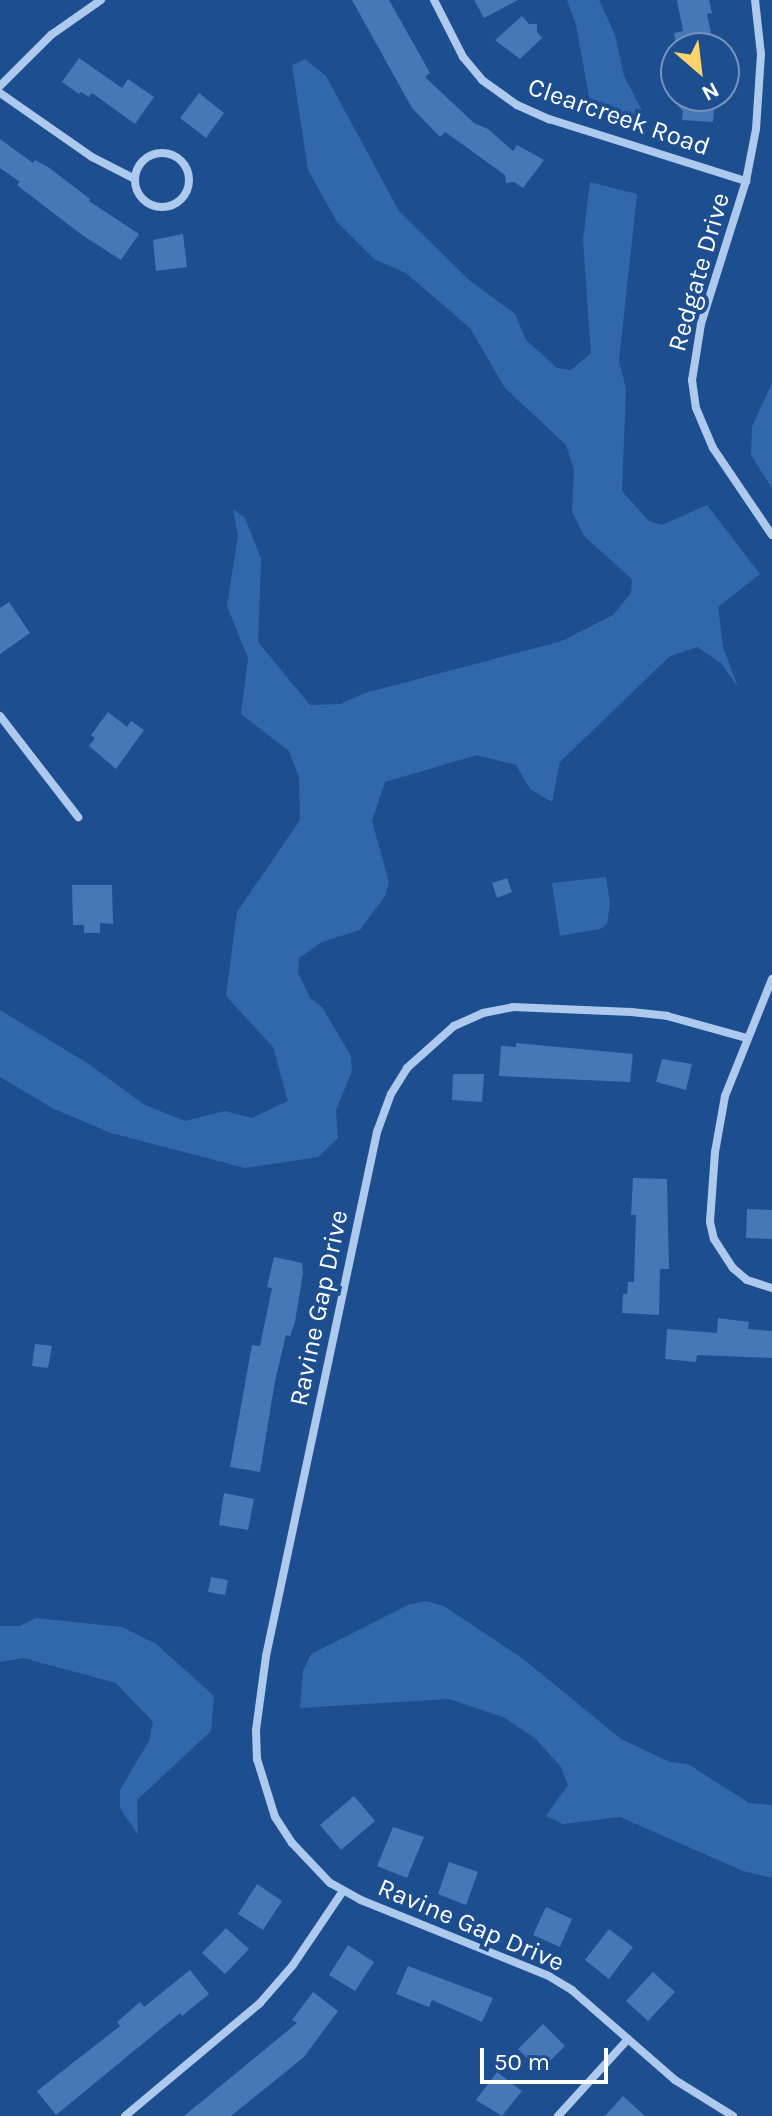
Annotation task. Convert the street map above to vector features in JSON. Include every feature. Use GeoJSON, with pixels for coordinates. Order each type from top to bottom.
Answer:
{"type":"FeatureCollection","features":[{"type":"Feature","properties":{"kind":"street"},"geometry":{"type":"LineString","coordinates":[[0,86],[51,35],[101,0]]}},
{"type":"Feature","properties":{"kind":"street","name":"Clearcreek Road"},"geometry":{"type":"LineString","coordinates":[[434,0],[463,57],[482,80],[517,105],[549,119],[746,181]]}},
{"type":"Feature","properties":{"kind":"street","name":"Redgate Drive"},"geometry":{"type":"LineString","coordinates":[[755,0],[760,85],[746,181],[701,324],[692,380],[696,408],[713,448],[772,535]]}},
{"type":"Feature","properties":{"kind":"street"},"geometry":{"type":"LineString","coordinates":[[0,93],[92,157],[135,179],[139,196],[161,208],[184,197],[190,180],[188,170],[176,156],[158,153],[141,162],[135,179]]}},
{"type":"Feature","properties":{"kind":"street"},"geometry":{"type":"LineString","coordinates":[[0,716],[78,817]]}},
{"type":"Feature","properties":{"kind":"street"},"geometry":{"type":"LineString","coordinates":[[772,979],[747,1038],[720,1118],[710,1222],[714,1239],[733,1268],[747,1280],[772,1288]]}},
{"type":"Feature","properties":{"kind":"street","name":"Ravine Gap Drive"},"geometry":{"type":"LineString","coordinates":[[733,2116],[695,2096],[572,1990],[549,1976],[343,1891],[312,1866],[275,1817],[257,1759],[256,1730],[266,1656],[377,1132],[391,1094],[407,1068],[454,1026],[483,1013],[513,1007],[643,1013],[747,1038]]}},
{"type":"Feature","properties":{"kind":"street","name":"Ravine Gap Drive"},"geometry":{"type":"LineString","coordinates":[[125,2116],[260,2003],[293,1965],[343,1891]]}},
{"type":"Feature","properties":{"kind":"street"},"geometry":{"type":"LineString","coordinates":[[558,2116],[628,2039]]}},
{"type":"Feature","properties":{"kind":"shaded area"},"geometry":{"type":"Polygon","coordinates":[[[567,0],[599,0],[615,35],[624,76],[645,116],[591,107],[576,25],[567,0]]]}},
{"type":"Feature","properties":{"kind":"shaded area"},"geometry":{"type":"Polygon","coordinates":[[[305,59],[326,76],[399,211],[469,280],[515,314],[526,340],[557,368],[571,370],[591,353],[583,240],[590,182],[637,194],[619,361],[626,389],[622,491],[649,521],[662,525],[707,505],[760,574],[718,607],[723,647],[738,687],[721,663],[697,647],[670,656],[560,762],[552,802],[530,789],[516,765],[477,755],[385,782],[372,821],[389,882],[385,896],[360,930],[322,942],[299,958],[298,973],[310,998],[322,1007],[351,1056],[352,1071],[336,1110],[338,1138],[318,1157],[245,1168],[111,1133],[54,1109],[0,1077],[0,1010],[87,1063],[145,1105],[185,1121],[225,1111],[252,1118],[288,1101],[273,1047],[226,996],[237,912],[300,820],[299,777],[289,751],[241,714],[248,658],[227,606],[238,536],[233,509],[245,518],[261,559],[258,642],[310,705],[340,704],[365,693],[562,641],[613,615],[631,593],[632,579],[584,536],[572,512],[574,470],[566,445],[505,388],[470,328],[406,273],[374,259],[337,222],[308,170],[292,65],[305,59]]]}},
{"type":"Feature","properties":{"kind":"shaded area"},"geometry":{"type":"Polygon","coordinates":[[[772,383],[772,488],[751,455],[752,427],[772,383]]]}},
{"type":"Feature","properties":{"kind":"shaded area"},"geometry":{"type":"Polygon","coordinates":[[[606,877],[610,903],[607,924],[600,929],[560,936],[552,883],[606,877]]]}},
{"type":"Feature","properties":{"kind":"shaded area"},"geometry":{"type":"Polygon","coordinates":[[[426,1601],[444,1606],[522,1658],[621,1739],[670,1762],[688,1764],[749,1803],[772,1805],[772,1878],[743,1871],[620,1817],[563,1824],[546,1816],[568,1785],[561,1767],[535,1738],[503,1717],[449,1699],[300,1708],[303,1671],[311,1654],[408,1605],[426,1601]]]}},
{"type":"Feature","properties":{"kind":"shaded area"},"geometry":{"type":"Polygon","coordinates":[[[36,1618],[122,1627],[156,1644],[214,1696],[211,1731],[137,1800],[138,1835],[120,1808],[120,1790],[149,1741],[153,1722],[116,1683],[23,1658],[0,1662],[0,1626],[19,1626],[36,1618]]]}},
{"type":"Feature","properties":{"kind":"building"},"geometry":{"type":"Polygon","coordinates":[[[352,0],[389,0],[430,73],[425,77],[474,123],[488,129],[513,151],[517,145],[544,160],[523,188],[514,182],[506,183],[505,175],[445,132],[440,137],[412,108],[352,0]]]}},
{"type":"Feature","properties":{"kind":"building"},"geometry":{"type":"Polygon","coordinates":[[[474,0],[518,0],[484,18],[474,0]]]}},
{"type":"Feature","properties":{"kind":"building"},"geometry":{"type":"Polygon","coordinates":[[[677,0],[709,0],[712,13],[707,14],[711,32],[678,32],[683,31],[677,0]]]}},
{"type":"Feature","properties":{"kind":"building"},"geometry":{"type":"Polygon","coordinates":[[[522,16],[529,24],[537,24],[537,32],[542,38],[520,59],[495,40],[522,16]]]}},
{"type":"Feature","properties":{"kind":"building"},"geometry":{"type":"Polygon","coordinates":[[[79,58],[122,88],[128,79],[154,97],[135,124],[92,93],[89,97],[81,92],[79,94],[62,82],[79,58]]]}},
{"type":"Feature","properties":{"kind":"building"},"geometry":{"type":"Polygon","coordinates":[[[199,93],[224,113],[206,138],[180,118],[199,93]]]}},
{"type":"Feature","properties":{"kind":"building"},"geometry":{"type":"Polygon","coordinates":[[[683,112],[714,112],[713,122],[682,120],[683,112]]]}},
{"type":"Feature","properties":{"kind":"building"},"geometry":{"type":"Polygon","coordinates":[[[0,139],[33,163],[35,160],[48,167],[89,201],[139,234],[121,260],[82,235],[17,185],[20,182],[0,168],[0,139]]]}},
{"type":"Feature","properties":{"kind":"building"},"geometry":{"type":"Polygon","coordinates":[[[183,234],[187,267],[156,271],[153,240],[183,234]]]}},
{"type":"Feature","properties":{"kind":"building"},"geometry":{"type":"Polygon","coordinates":[[[9,602],[30,633],[0,654],[0,608],[9,602]]]}},
{"type":"Feature","properties":{"kind":"building"},"geometry":{"type":"Polygon","coordinates":[[[108,712],[127,727],[131,721],[144,730],[116,769],[89,746],[95,738],[91,735],[108,712]]]}},
{"type":"Feature","properties":{"kind":"building"},"geometry":{"type":"Polygon","coordinates":[[[507,878],[512,892],[497,898],[492,883],[507,878]]]}},
{"type":"Feature","properties":{"kind":"building"},"geometry":{"type":"Polygon","coordinates":[[[72,885],[112,885],[113,924],[100,923],[100,933],[84,933],[84,925],[73,925],[72,885]]]}},
{"type":"Feature","properties":{"kind":"building"},"geometry":{"type":"Polygon","coordinates":[[[516,1043],[633,1054],[630,1082],[499,1076],[501,1046],[516,1047],[516,1043]]]}},
{"type":"Feature","properties":{"kind":"building"},"geometry":{"type":"Polygon","coordinates":[[[662,1059],[692,1064],[686,1090],[656,1082],[662,1059]]]}},
{"type":"Feature","properties":{"kind":"building"},"geometry":{"type":"Polygon","coordinates":[[[453,1074],[484,1074],[482,1102],[452,1100],[453,1074]]]}},
{"type":"Feature","properties":{"kind":"building"},"geometry":{"type":"Polygon","coordinates":[[[633,1178],[667,1179],[669,1269],[660,1269],[659,1315],[622,1313],[623,1294],[627,1294],[628,1282],[634,1282],[636,1215],[631,1215],[633,1178]]]}},
{"type":"Feature","properties":{"kind":"building"},"geometry":{"type":"Polygon","coordinates":[[[747,1209],[772,1210],[772,1239],[746,1238],[747,1209]]]}},
{"type":"Feature","properties":{"kind":"building"},"geometry":{"type":"Polygon","coordinates":[[[274,1257],[302,1263],[303,1273],[295,1322],[290,1336],[286,1335],[275,1381],[260,1472],[230,1467],[252,1345],[260,1346],[272,1288],[267,1287],[274,1257]]]}},
{"type":"Feature","properties":{"kind":"building"},"geometry":{"type":"Polygon","coordinates":[[[718,1318],[749,1322],[748,1329],[772,1331],[772,1358],[697,1355],[696,1362],[665,1359],[667,1329],[717,1333],[718,1318]]]}},
{"type":"Feature","properties":{"kind":"building"},"geometry":{"type":"Polygon","coordinates":[[[35,1344],[52,1346],[48,1368],[32,1366],[35,1344]]]}},
{"type":"Feature","properties":{"kind":"building"},"geometry":{"type":"Polygon","coordinates":[[[224,1493],[254,1499],[248,1530],[219,1525],[224,1493]]]}},
{"type":"Feature","properties":{"kind":"building"},"geometry":{"type":"Polygon","coordinates":[[[211,1577],[228,1580],[225,1595],[208,1592],[211,1577]]]}},
{"type":"Feature","properties":{"kind":"building"},"geometry":{"type":"Polygon","coordinates":[[[354,1796],[375,1821],[341,1850],[320,1825],[354,1796]]]}},
{"type":"Feature","properties":{"kind":"building"},"geometry":{"type":"Polygon","coordinates":[[[393,1827],[424,1837],[407,1878],[377,1866],[393,1827]]]}},
{"type":"Feature","properties":{"kind":"building"},"geometry":{"type":"Polygon","coordinates":[[[449,1862],[478,1872],[466,1905],[438,1894],[449,1862]]]}},
{"type":"Feature","properties":{"kind":"building"},"geometry":{"type":"Polygon","coordinates":[[[257,1884],[282,1901],[263,1930],[238,1914],[257,1884]]]}},
{"type":"Feature","properties":{"kind":"building"},"geometry":{"type":"Polygon","coordinates":[[[546,1907],[572,1919],[560,1947],[533,1935],[546,1907]]]}},
{"type":"Feature","properties":{"kind":"building"},"geometry":{"type":"Polygon","coordinates":[[[226,1928],[249,1949],[225,1974],[202,1953],[226,1928]]]}},
{"type":"Feature","properties":{"kind":"building"},"geometry":{"type":"Polygon","coordinates":[[[609,1929],[633,1947],[609,1979],[585,1960],[609,1929]]]}},
{"type":"Feature","properties":{"kind":"building"},"geometry":{"type":"Polygon","coordinates":[[[348,1945],[374,1962],[355,1991],[329,1975],[348,1945]]]}},
{"type":"Feature","properties":{"kind":"building"},"geometry":{"type":"Polygon","coordinates":[[[408,1966],[493,1998],[482,2022],[432,2000],[429,2007],[396,1994],[408,1966]]]}},
{"type":"Feature","properties":{"kind":"building"},"geometry":{"type":"Polygon","coordinates":[[[190,1970],[209,1994],[182,2016],[180,2013],[56,2115],[37,2091],[120,2026],[117,2022],[140,2002],[144,2007],[190,1970]]]}},
{"type":"Feature","properties":{"kind":"building"},"geometry":{"type":"Polygon","coordinates":[[[653,1972],[675,1992],[648,2021],[626,2001],[653,1972]]]}},
{"type":"Feature","properties":{"kind":"building"},"geometry":{"type":"Polygon","coordinates":[[[313,1992],[338,2011],[304,2057],[231,2116],[184,2116],[297,2023],[292,2020],[313,1992]]]}},
{"type":"Feature","properties":{"kind":"building"},"geometry":{"type":"Polygon","coordinates":[[[543,2024],[565,2046],[540,2071],[518,2049],[543,2024]]]}},
{"type":"Feature","properties":{"kind":"building"},"geometry":{"type":"Polygon","coordinates":[[[497,2072],[522,2091],[502,2116],[476,2100],[497,2072]]]}},
{"type":"Feature","properties":{"kind":"building"},"geometry":{"type":"Polygon","coordinates":[[[623,2096],[645,2116],[605,2116],[623,2096]]]}}]}
